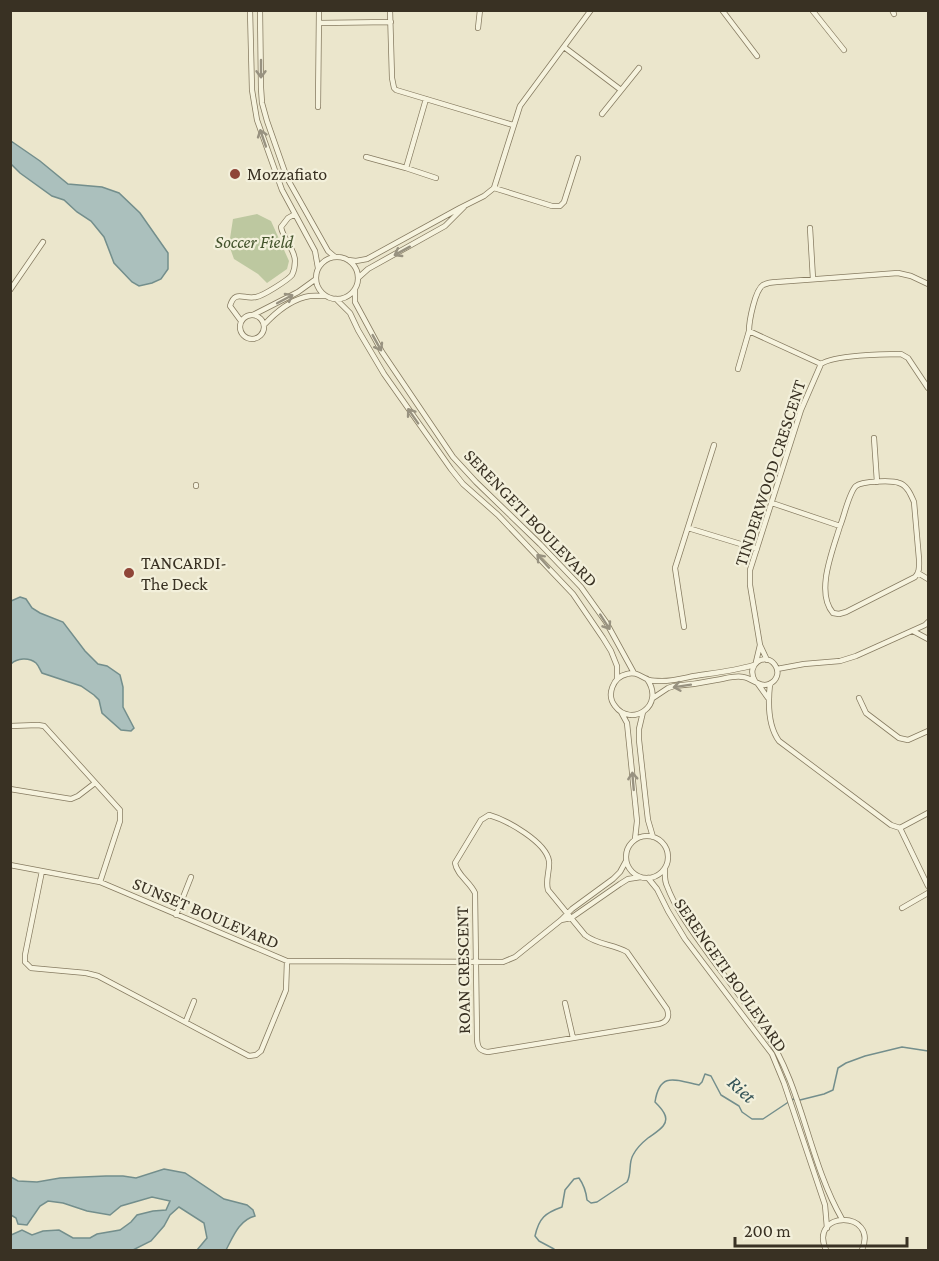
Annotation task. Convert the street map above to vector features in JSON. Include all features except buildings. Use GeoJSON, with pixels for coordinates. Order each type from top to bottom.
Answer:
{"type":"FeatureCollection","features":[{"type":"Feature","properties":{"kind":"street"},"geometry":{"type":"LineString","coordinates":[[250,10],[252,90],[256,120],[279,182],[318,258],[317,285],[325,296]]}},
{"type":"Feature","properties":{"kind":"street"},"geometry":{"type":"LineString","coordinates":[[260,10],[261,88],[267,121],[290,184],[328,252],[335,257]]}},
{"type":"Feature","properties":{"kind":"street"},"geometry":{"type":"LineString","coordinates":[[318,107],[319,10]]}},
{"type":"Feature","properties":{"kind":"street"},"geometry":{"type":"LineString","coordinates":[[390,10],[394,88],[400,92],[513,125]]}},
{"type":"Feature","properties":{"kind":"street"},"geometry":{"type":"LineString","coordinates":[[478,28],[480,10]]}},
{"type":"Feature","properties":{"kind":"street"},"geometry":{"type":"LineString","coordinates":[[318,268],[325,261],[335,257],[356,261],[367,259],[484,196],[494,188],[520,106],[591,10]]}},
{"type":"Feature","properties":{"kind":"street"},"geometry":{"type":"LineString","coordinates":[[722,10],[757,56]]}},
{"type":"Feature","properties":{"kind":"street"},"geometry":{"type":"LineString","coordinates":[[812,10],[844,50]]}},
{"type":"Feature","properties":{"kind":"street"},"geometry":{"type":"LineString","coordinates":[[319,23],[391,22]]}},
{"type":"Feature","properties":{"kind":"street"},"geometry":{"type":"LineString","coordinates":[[564,47],[621,90]]}},
{"type":"Feature","properties":{"kind":"street"},"geometry":{"type":"LineString","coordinates":[[602,114],[639,68]]}},
{"type":"Feature","properties":{"kind":"street"},"geometry":{"type":"LineString","coordinates":[[406,168],[426,99]]}},
{"type":"Feature","properties":{"kind":"street"},"geometry":{"type":"LineString","coordinates":[[366,157],[435,178]]}},
{"type":"Feature","properties":{"kind":"street"},"geometry":{"type":"LineString","coordinates":[[494,188],[552,206],[560,206],[566,198],[578,158]]}},
{"type":"Feature","properties":{"kind":"street"},"geometry":{"type":"LineString","coordinates":[[358,278],[368,269],[449,223],[466,205]]}},
{"type":"Feature","properties":{"kind":"street"},"geometry":{"type":"LineString","coordinates":[[253,315],[260,317],[264,325],[264,331],[256,339],[242,334],[241,321],[230,306],[235,297],[259,296],[285,281],[293,273],[294,256],[281,227],[288,218],[295,214]]}},
{"type":"Feature","properties":{"kind":"street"},"geometry":{"type":"LineString","coordinates":[[433,222],[437,231]]}},
{"type":"Feature","properties":{"kind":"street"},"geometry":{"type":"LineString","coordinates":[[810,228],[813,279]]}},
{"type":"Feature","properties":{"kind":"street"},"geometry":{"type":"LineString","coordinates":[[414,233],[418,241]]}},
{"type":"Feature","properties":{"kind":"street"},"geometry":{"type":"LineString","coordinates":[[10,290],[43,242]]}},
{"type":"Feature","properties":{"kind":"street"},"geometry":{"type":"LineString","coordinates":[[264,325],[280,310],[299,299],[310,296],[345,298],[355,290],[358,278],[356,269],[348,260]]}},
{"type":"Feature","properties":{"kind":"street"},"geometry":{"type":"LineString","coordinates":[[738,369],[760,287],[770,283],[898,273],[928,284]]}},
{"type":"Feature","properties":{"kind":"street"},"geometry":{"type":"LineString","coordinates":[[241,321],[302,290],[316,279]]}},
{"type":"Feature","properties":{"kind":"street","name":"SERENGETI BOULEVARD"},"geometry":{"type":"LineString","coordinates":[[355,290],[355,302],[382,352],[453,457],[581,587],[606,622],[634,673]]}},
{"type":"Feature","properties":{"kind":"street","name":"SERENGETI BOULEVARD"},"geometry":{"type":"LineString","coordinates":[[336,299],[350,314],[384,374],[463,484],[498,515],[538,556],[581,605],[614,658],[617,666],[617,679]]}},
{"type":"Feature","properties":{"kind":"street"},"geometry":{"type":"LineString","coordinates":[[749,331],[821,364]]}},
{"type":"Feature","properties":{"kind":"street","name":"TINDERWOOD CRESCENT"},"geometry":{"type":"LineString","coordinates":[[767,660],[760,645],[749,579],[750,570],[801,410],[821,364],[826,360],[839,358],[901,354],[908,358],[928,388]]}},
{"type":"Feature","properties":{"kind":"street"},"geometry":{"type":"LineString","coordinates":[[874,438],[877,482]]}},
{"type":"Feature","properties":{"kind":"street"},"geometry":{"type":"LineString","coordinates":[[684,627],[675,568],[714,445]]}},
{"type":"Feature","properties":{"kind":"street"},"geometry":{"type":"LineString","coordinates":[[877,482],[898,482],[904,485],[910,493],[915,509],[918,573],[915,577],[846,612],[833,613],[827,603],[825,583],[840,526],[855,487],[861,483],[877,482]]}},
{"type":"Feature","properties":{"kind":"street"},"geometry":{"type":"LineString","coordinates":[[772,503],[840,526]]}},
{"type":"Feature","properties":{"kind":"street"},"geometry":{"type":"LineString","coordinates":[[688,528],[757,549]]}},
{"type":"Feature","properties":{"kind":"street"},"geometry":{"type":"LineString","coordinates":[[918,573],[928,579]]}},
{"type":"Feature","properties":{"kind":"street"},"geometry":{"type":"LineString","coordinates":[[777,669],[856,657],[927,624],[928,638],[913,631]]}},
{"type":"Feature","properties":{"kind":"street","name":"TINDERWOOD CRESCENT"},"geometry":{"type":"LineString","coordinates":[[755,664],[760,645]]}},
{"type":"Feature","properties":{"kind":"street"},"geometry":{"type":"LineString","coordinates":[[647,679],[666,681],[710,674],[755,664],[761,660],[774,664],[777,669],[776,678],[771,684],[768,698],[774,735],[882,819],[900,828],[928,886]]}},
{"type":"Feature","properties":{"kind":"street"},"geometry":{"type":"LineString","coordinates":[[755,664],[752,674],[768,698]]}},
{"type":"Feature","properties":{"kind":"street"},"geometry":{"type":"LineString","coordinates":[[620,712],[633,715],[643,712],[650,705],[653,692],[647,679],[634,673],[627,674],[617,679],[611,695],[615,707],[627,723],[637,821],[635,839]]}},
{"type":"Feature","properties":{"kind":"street"},"geometry":{"type":"LineString","coordinates":[[710,674],[710,681]]}},
{"type":"Feature","properties":{"kind":"street"},"geometry":{"type":"LineString","coordinates":[[652,698],[674,686],[741,676],[766,685],[771,684]]}},
{"type":"Feature","properties":{"kind":"street"},"geometry":{"type":"LineString","coordinates":[[860,698],[866,713],[899,738],[912,739],[928,731]]}},
{"type":"Feature","properties":{"kind":"street"},"geometry":{"type":"LineString","coordinates":[[643,712],[639,740],[648,820],[653,837]]}},
{"type":"Feature","properties":{"kind":"street"},"geometry":{"type":"LineString","coordinates":[[10,726],[44,726],[117,804],[121,813],[120,821],[100,882]]}},
{"type":"Feature","properties":{"kind":"street"},"geometry":{"type":"LineString","coordinates":[[10,789],[71,799],[95,783]]}},
{"type":"Feature","properties":{"kind":"street"},"geometry":{"type":"LineString","coordinates":[[900,828],[928,813]]}},
{"type":"Feature","properties":{"kind":"street","name":"ROAN CRESCENT"},"geometry":{"type":"LineString","coordinates":[[567,913],[548,890],[546,885],[549,859],[537,843],[498,818],[489,815],[481,820],[455,863],[456,870],[469,882],[475,893],[477,1044],[482,1051],[488,1052],[666,1021],[667,1009],[627,952],[589,939],[572,918]]}},
{"type":"Feature","properties":{"kind":"street"},"geometry":{"type":"LineString","coordinates":[[561,920],[572,918],[625,880],[648,878],[660,873],[665,868],[668,854],[662,842],[653,837],[642,836],[635,839],[626,851],[626,861],[630,870],[641,877]]}},
{"type":"Feature","properties":{"kind":"street"},"geometry":{"type":"LineString","coordinates":[[572,918],[567,913],[613,879],[626,861]]}},
{"type":"Feature","properties":{"kind":"street","name":"SUNSET BOULEVARD"},"geometry":{"type":"LineString","coordinates":[[10,865],[100,882],[287,961],[503,962],[515,957],[567,913]]}},
{"type":"Feature","properties":{"kind":"street","name":"SERENGETI BOULEVARD"},"geometry":{"type":"LineString","coordinates":[[665,868],[664,878],[688,925],[766,1032],[781,1058],[825,1205],[827,1228],[823,1243],[826,1251]]}},
{"type":"Feature","properties":{"kind":"street"},"geometry":{"type":"LineString","coordinates":[[42,871],[25,955],[27,965],[36,969],[93,974],[249,1056],[261,1051],[286,990],[287,961]]}},
{"type":"Feature","properties":{"kind":"street"},"geometry":{"type":"LineString","coordinates":[[176,915],[191,877]]}},
{"type":"Feature","properties":{"kind":"street","name":"SERENGETI BOULEVARD"},"geometry":{"type":"LineString","coordinates":[[648,878],[657,889],[685,939],[772,1054],[787,1082],[829,1193],[842,1219]]}},
{"type":"Feature","properties":{"kind":"street"},"geometry":{"type":"LineString","coordinates":[[902,908],[928,894]]}},
{"type":"Feature","properties":{"kind":"street"},"geometry":{"type":"LineString","coordinates":[[590,896],[595,901]]}},
{"type":"Feature","properties":{"kind":"street"},"geometry":{"type":"LineString","coordinates":[[186,1022],[194,1001]]}},
{"type":"Feature","properties":{"kind":"street"},"geometry":{"type":"LineString","coordinates":[[566,1003],[573,1038]]}},
{"type":"Feature","properties":{"kind":"street"},"geometry":{"type":"LineString","coordinates":[[827,1228],[842,1219],[855,1222],[863,1231],[865,1238],[862,1251]]}},
{"type":"Feature","properties":{"kind":"green space","name":"Soccer Field"},"geometry":{"type":"Polygon","coordinates":[[[257,214],[271,221],[289,261],[287,269],[267,283],[258,274],[234,259],[229,245],[233,219],[257,214]]]}},
{"type":"Feature","properties":{"kind":"shaded area"},"geometry":{"type":"Polygon","coordinates":[[[11,141],[68,184],[102,187],[119,193],[140,213],[168,253],[168,269],[161,279],[139,286],[132,282],[114,263],[104,237],[91,221],[64,200],[52,196],[11,164],[11,141]]]}},
{"type":"Feature","properties":{"kind":"shaded area"},"geometry":{"type":"Polygon","coordinates":[[[20,597],[26,599],[32,608],[40,613],[63,622],[98,664],[107,666],[120,675],[123,687],[123,707],[134,728],[131,731],[121,730],[102,713],[99,700],[81,686],[42,673],[36,663],[27,659],[20,659],[11,664],[11,601],[20,597]]]}},
{"type":"Feature","properties":{"kind":"shaded area"},"geometry":{"type":"Polygon","coordinates":[[[164,1169],[185,1173],[224,1199],[247,1205],[253,1210],[255,1216],[241,1225],[226,1250],[197,1250],[207,1238],[204,1223],[179,1207],[170,1215],[151,1241],[133,1250],[11,1250],[11,1235],[22,1230],[32,1235],[43,1231],[59,1230],[73,1238],[90,1238],[97,1234],[120,1230],[137,1215],[166,1210],[170,1201],[152,1197],[121,1206],[110,1215],[48,1201],[40,1206],[27,1225],[18,1224],[16,1218],[11,1215],[11,1177],[18,1181],[37,1182],[60,1178],[106,1176],[136,1178],[164,1169]]]}},
{"type":"Feature","properties":{"kind":"waterway","name":"Riet"},"geometry":{"type":"LineString","coordinates":[[800,1100],[833,1090],[838,1068],[846,1063],[902,1047],[928,1051]]}},
{"type":"Feature","properties":{"kind":"waterway","name":"Riet"},"geometry":{"type":"LineString","coordinates":[[554,1250],[535,1236],[541,1220],[547,1214],[562,1207],[565,1190],[574,1179],[579,1178],[587,1200],[591,1203],[597,1202],[627,1182],[634,1153],[662,1128],[666,1121],[664,1113],[655,1102],[657,1092],[665,1082],[677,1080],[699,1085],[705,1074],[711,1076],[721,1095],[739,1106],[742,1112],[752,1119],[763,1119],[793,1099],[795,1100]]}},
{"type":"Feature","properties":{"kind":"place","name":"Mozzafiato"},"geometry":{"type":"Point","coordinates":[235,174]}},
{"type":"Feature","properties":{"kind":"place","name":"TANCARDI- The Deck"},"geometry":{"type":"Point","coordinates":[129,573]}}]}
